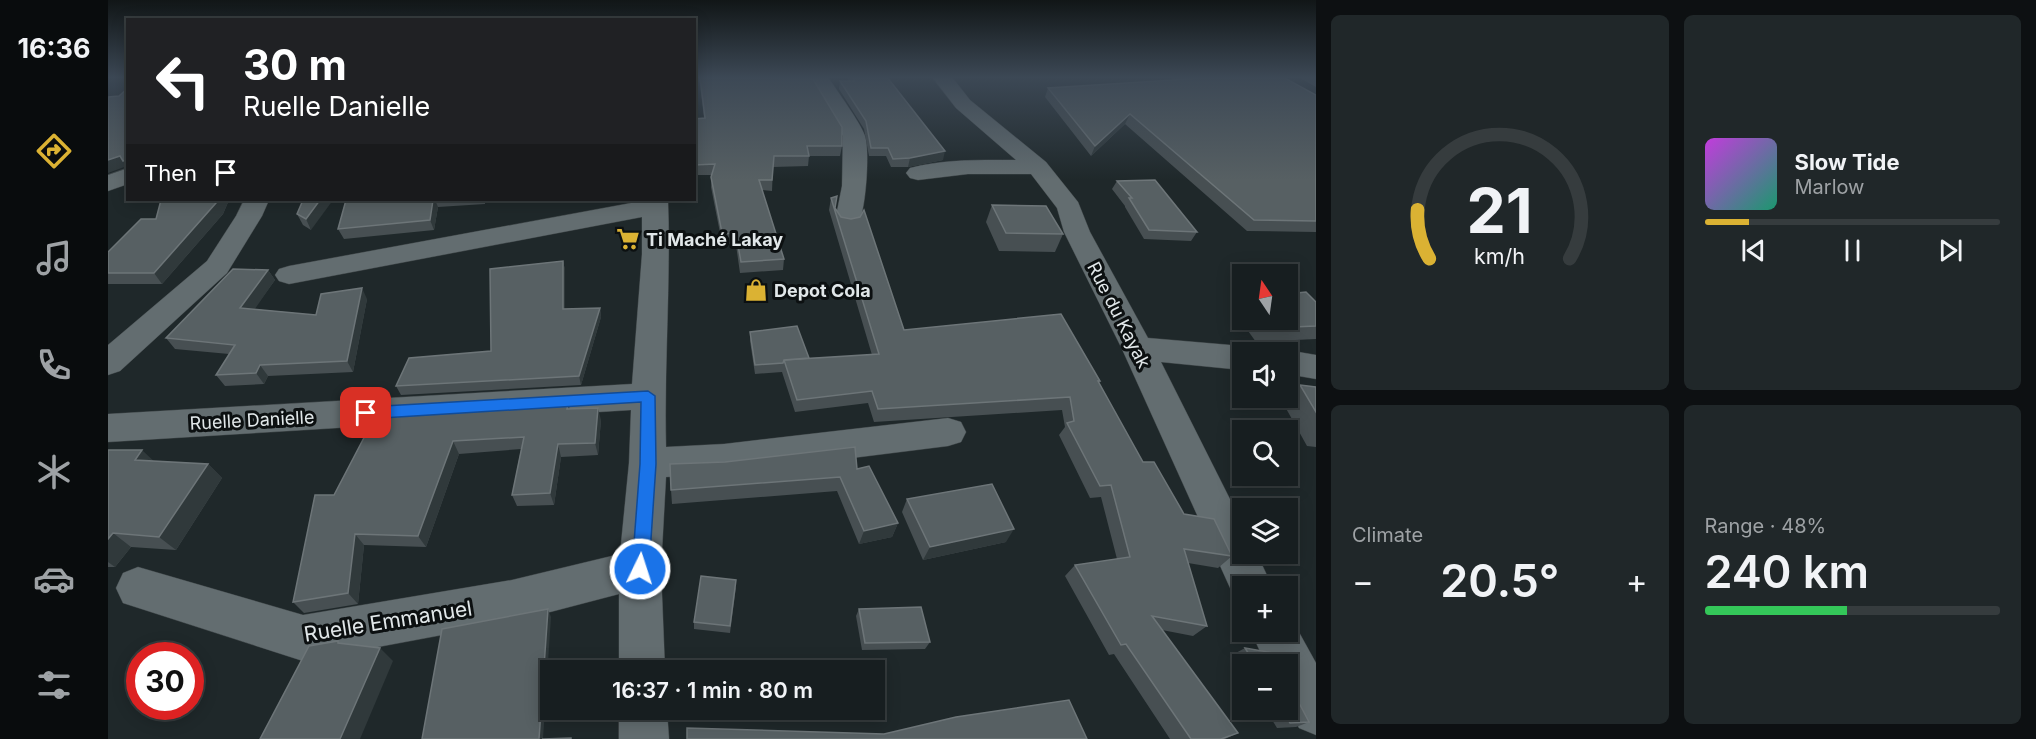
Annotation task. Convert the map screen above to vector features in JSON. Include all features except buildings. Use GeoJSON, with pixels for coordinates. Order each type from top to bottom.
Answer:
{"type":"FeatureCollection","features":[{"type":"Feature","properties":{"kind":"street"},"geometry":{"type":"LineString","coordinates":[[839,111],[854,136],[854,186],[848,221]]}},
{"type":"Feature","properties":{"kind":"street","name":"Rue du Kayak"},"geometry":{"type":"LineString","coordinates":[[972,111],[1038,167],[1069,207],[1077,232],[1138,349],[1246,576]]}},
{"type":"Feature","properties":{"kind":"street"},"geometry":{"type":"LineString","coordinates":[[918,172],[968,167],[1038,167]]}},
{"type":"Feature","properties":{"kind":"street"},"geometry":{"type":"LineString","coordinates":[[108,184],[126,176]]}},
{"type":"Feature","properties":{"kind":"street"},"geometry":{"type":"LineString","coordinates":[[108,363],[217,267],[249,216],[256,201]]}},
{"type":"Feature","properties":{"kind":"street"},"geometry":{"type":"LineString","coordinates":[[289,275],[654,203],[656,254],[648,396],[648,464],[640,569],[642,660]]}},
{"type":"Feature","properties":{"kind":"street"},"geometry":{"type":"LineString","coordinates":[[1138,349],[1232,357]]}},
{"type":"Feature","properties":{"kind":"street"},"geometry":{"type":"LineString","coordinates":[[1298,364],[1316,367]]}},
{"type":"Feature","properties":{"kind":"street","name":"Ruelle Danielle"},"geometry":{"type":"LineString","coordinates":[[108,428],[648,396]]}},
{"type":"Feature","properties":{"kind":"street"},"geometry":{"type":"LineString","coordinates":[[648,464],[724,459],[948,432]]}},
{"type":"Feature","properties":{"kind":"street","name":"Ruelle Emmanuel"},"geometry":{"type":"LineString","coordinates":[[138,588],[303,638],[512,601],[640,569]]}},
{"type":"Feature","properties":{"kind":"street"},"geometry":{"type":"LineString","coordinates":[[1279,642],[1316,711]]}},
{"type":"Feature","properties":{"kind":"street"},"geometry":{"type":"LineString","coordinates":[[643,720],[644,739]]}},
{"type":"Feature","properties":{"kind":"place","name":"Ti Maché Lakay"},"geometry":{"type":"Point","coordinates":[628,239]}},
{"type":"Feature","properties":{"kind":"place","name":"Depot Cola"},"geometry":{"type":"Point","coordinates":[756,290]}},
{"type":"Feature","properties":{"kind":"route"},"geometry":{"type":"LineString","coordinates":[[366,413],[648,396],[648,464],[640,569]]}}]}
